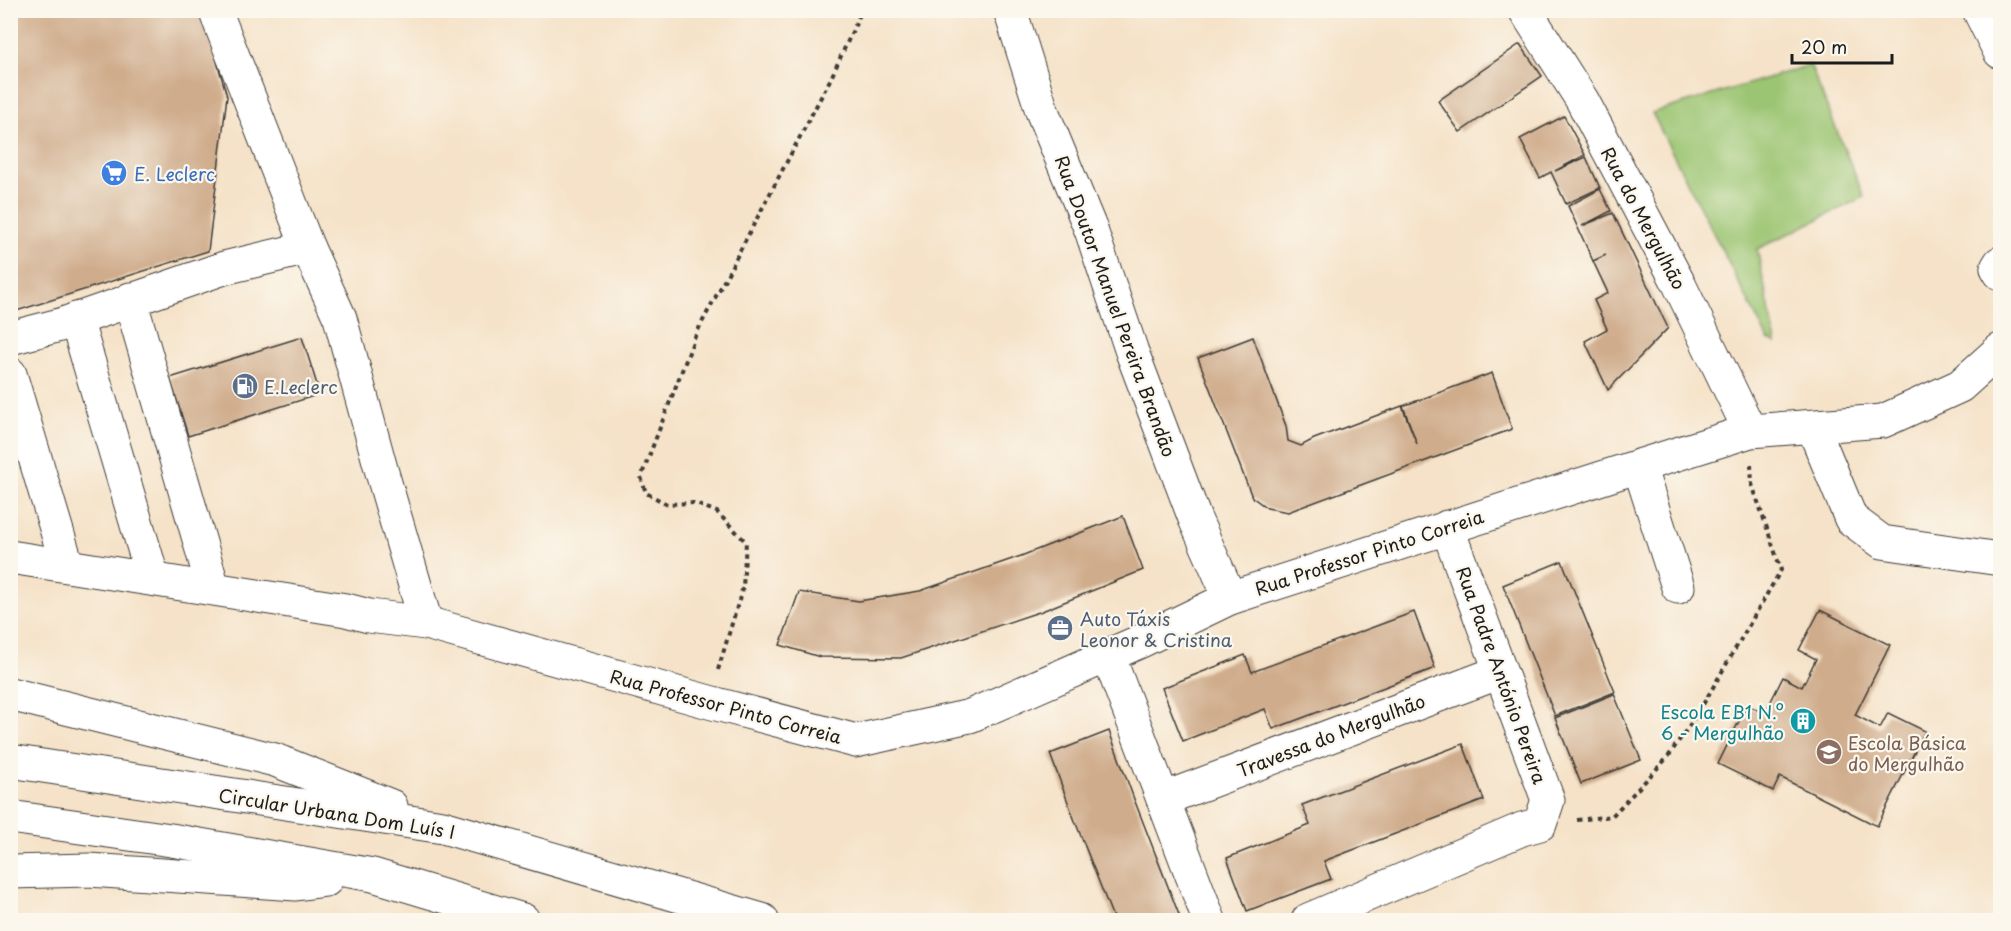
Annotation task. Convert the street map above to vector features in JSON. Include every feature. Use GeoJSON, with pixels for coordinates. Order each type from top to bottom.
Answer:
{"type":"FeatureCollection","features":[{"type":"Feature","properties":{"kind":"main road"},"geometry":{"type":"LineString","coordinates":[[215,10],[308,248],[340,318],[426,623]]}},
{"type":"Feature","properties":{"kind":"main road","name":"Rua Doutor Manuel Pereira Brandão"},"geometry":{"type":"LineString","coordinates":[[1010,10],[1042,111],[1091,230],[1136,363],[1195,519],[1230,598]]}},
{"type":"Feature","properties":{"kind":"main road","name":"Rua do Mergulhão"},"geometry":{"type":"LineString","coordinates":[[1525,10],[1587,110],[1678,282],[1750,431]]}},
{"type":"Feature","properties":{"kind":"main road"},"geometry":{"type":"LineString","coordinates":[[1979,10],[2001,52]]}},
{"type":"Feature","properties":{"kind":"main road"},"geometry":{"type":"LineString","coordinates":[[10,338],[76,319],[224,268],[308,248]]}},
{"type":"Feature","properties":{"kind":"main road"},"geometry":{"type":"LineString","coordinates":[[2001,262],[1997,268],[2001,273]]}},
{"type":"Feature","properties":{"kind":"main road"},"geometry":{"type":"LineString","coordinates":[[130,299],[213,588]]}},
{"type":"Feature","properties":{"kind":"main road"},"geometry":{"type":"LineString","coordinates":[[76,319],[153,579]]}},
{"type":"Feature","properties":{"kind":"main road","name":"Rua Professor Pinto Correia"},"geometry":{"type":"LineString","coordinates":[[10,557],[213,588],[346,610],[369,616],[426,623],[856,741],[970,716],[1230,598],[1750,431],[1883,421],[1960,386],[2001,350]]}},
{"type":"Feature","properties":{"kind":"main road"},"geometry":{"type":"LineString","coordinates":[[10,374],[67,565]]}},
{"type":"Feature","properties":{"kind":"main road"},"geometry":{"type":"LineString","coordinates":[[1813,427],[1851,519],[1882,542],[2001,559]]}},
{"type":"Feature","properties":{"kind":"main road"},"geometry":{"type":"LineString","coordinates":[[1640,466],[1678,587]]}},
{"type":"Feature","properties":{"kind":"main road","name":"Rua Padre António Pereira"},"geometry":{"type":"LineString","coordinates":[[1447,527],[1548,800],[1540,824]]}},
{"type":"Feature","properties":{"kind":"main road"},"geometry":{"type":"LineString","coordinates":[[1108,655],[1209,921]]}},
{"type":"Feature","properties":{"kind":"main road","name":"Travessa do Mergulhão"},"geometry":{"type":"LineString","coordinates":[[1162,799],[1500,672]]}},
{"type":"Feature","properties":{"kind":"main road"},"geometry":{"type":"LineString","coordinates":[[10,694],[275,760],[443,827]]}},
{"type":"Feature","properties":{"kind":"main road","name":"Circular Urbana Dom Luís I"},"geometry":{"type":"LineString","coordinates":[[10,761],[443,827],[762,921]]}},
{"type":"Feature","properties":{"kind":"main road"},"geometry":{"type":"LineString","coordinates":[[10,817],[182,842],[373,875],[523,921]]}},
{"type":"Feature","properties":{"kind":"main road"},"geometry":{"type":"LineString","coordinates":[[1308,921],[1522,829],[1540,824]]}},
{"type":"Feature","properties":{"kind":"main road"},"geometry":{"type":"LineString","coordinates":[[10,872],[89,870],[296,884],[373,875]]}},
{"type":"Feature","properties":{"kind":"path"},"geometry":{"type":"LineString","coordinates":[[709,702],[743,587],[746,542],[717,512],[694,503],[667,504],[646,493],[641,477],[696,334],[831,78],[862,10]]}},
{"type":"Feature","properties":{"kind":"path"},"geometry":{"type":"LineString","coordinates":[[1540,824],[1612,816],[1668,757],[1781,570],[1752,484],[1750,431]]}},
{"type":"Feature","properties":{"kind":"green space"},"geometry":{"type":"Polygon","coordinates":[[[1810,65],[1864,197],[1757,249],[1776,343],[1768,340],[1652,113],[1810,65]]]}},
{"type":"Feature","properties":{"kind":"building","name":"E. Leclerc"},"geometry":{"type":"Polygon","coordinates":[[[10,10],[202,10],[227,96],[208,251],[10,313],[10,10]]]}},
{"type":"Feature","properties":{"kind":"building"},"geometry":{"type":"Polygon","coordinates":[[[1520,44],[1542,76],[1460,132],[1438,101],[1520,44]]]}},
{"type":"Feature","properties":{"kind":"building"},"geometry":{"type":"Polygon","coordinates":[[[1564,116],[1585,155],[1555,171],[1586,157],[1600,188],[1566,204],[1551,172],[1540,178],[1520,139],[1564,116]]]}},
{"type":"Feature","properties":{"kind":"building"},"geometry":{"type":"Polygon","coordinates":[[[1600,189],[1611,211],[1582,226],[1613,213],[1668,328],[1608,390],[1585,341],[1607,329],[1594,300],[1608,293],[1568,206],[1600,189]]]}},
{"type":"Feature","properties":{"kind":"building","name":"E.Leclerc"},"geometry":{"type":"Polygon","coordinates":[[[302,337],[320,394],[188,436],[170,378],[302,337]]]}},
{"type":"Feature","properties":{"kind":"building"},"geometry":{"type":"Polygon","coordinates":[[[1253,337],[1286,426],[1288,441],[1301,446],[1402,406],[1417,444],[1403,406],[1492,373],[1512,429],[1288,512],[1267,508],[1252,497],[1198,358],[1253,337]]]}},
{"type":"Feature","properties":{"kind":"building"},"geometry":{"type":"Polygon","coordinates":[[[1123,516],[1143,570],[1042,611],[901,658],[820,657],[780,645],[799,592],[859,601],[920,591],[1021,556],[1123,516]]]}},
{"type":"Feature","properties":{"kind":"building"},"geometry":{"type":"Polygon","coordinates":[[[1562,561],[1615,692],[1555,716],[1503,585],[1562,561]]]}},
{"type":"Feature","properties":{"kind":"building","name":"Escola EB1 N.º 6 - Mergulhão"},"geometry":{"type":"Polygon","coordinates":[[[1820,610],[1890,645],[1855,715],[1880,728],[1888,713],[1925,731],[1877,826],[1780,777],[1773,791],[1718,764],[1747,705],[1765,713],[1783,677],[1802,687],[1816,659],[1799,650],[1820,610]]]}},
{"type":"Feature","properties":{"kind":"building"},"geometry":{"type":"Polygon","coordinates":[[[1414,612],[1435,668],[1273,729],[1265,709],[1183,741],[1162,688],[1245,655],[1252,672],[1414,612]]]}},
{"type":"Feature","properties":{"kind":"building"},"geometry":{"type":"Polygon","coordinates":[[[1614,694],[1641,760],[1581,784],[1555,718],[1614,694]]]}},
{"type":"Feature","properties":{"kind":"building"},"geometry":{"type":"Polygon","coordinates":[[[1109,731],[1181,920],[1114,920],[1075,821],[1050,754],[1109,731]]]}},
{"type":"Feature","properties":{"kind":"building"},"geometry":{"type":"Polygon","coordinates":[[[1463,744],[1484,800],[1324,861],[1331,879],[1247,911],[1227,858],[1310,825],[1302,805],[1463,744]]]}},
{"type":"Feature","properties":{"kind":"place","name":"E. Leclerc"},"geometry":{"type":"Point","coordinates":[114,173]}},
{"type":"Feature","properties":{"kind":"place","name":"E.Leclerc"},"geometry":{"type":"Point","coordinates":[245,386]}},
{"type":"Feature","properties":{"kind":"place","name":"Auto Táxis Leonor & Cristina"},"geometry":{"type":"Point","coordinates":[1060,628]}},
{"type":"Feature","properties":{"kind":"place","name":"Escola EB1 N.º 6 - Mergulhão"},"geometry":{"type":"Point","coordinates":[1803,721]}},
{"type":"Feature","properties":{"kind":"place","name":"Escola Básica do Mergulhão"},"geometry":{"type":"Point","coordinates":[1829,752]}}]}
